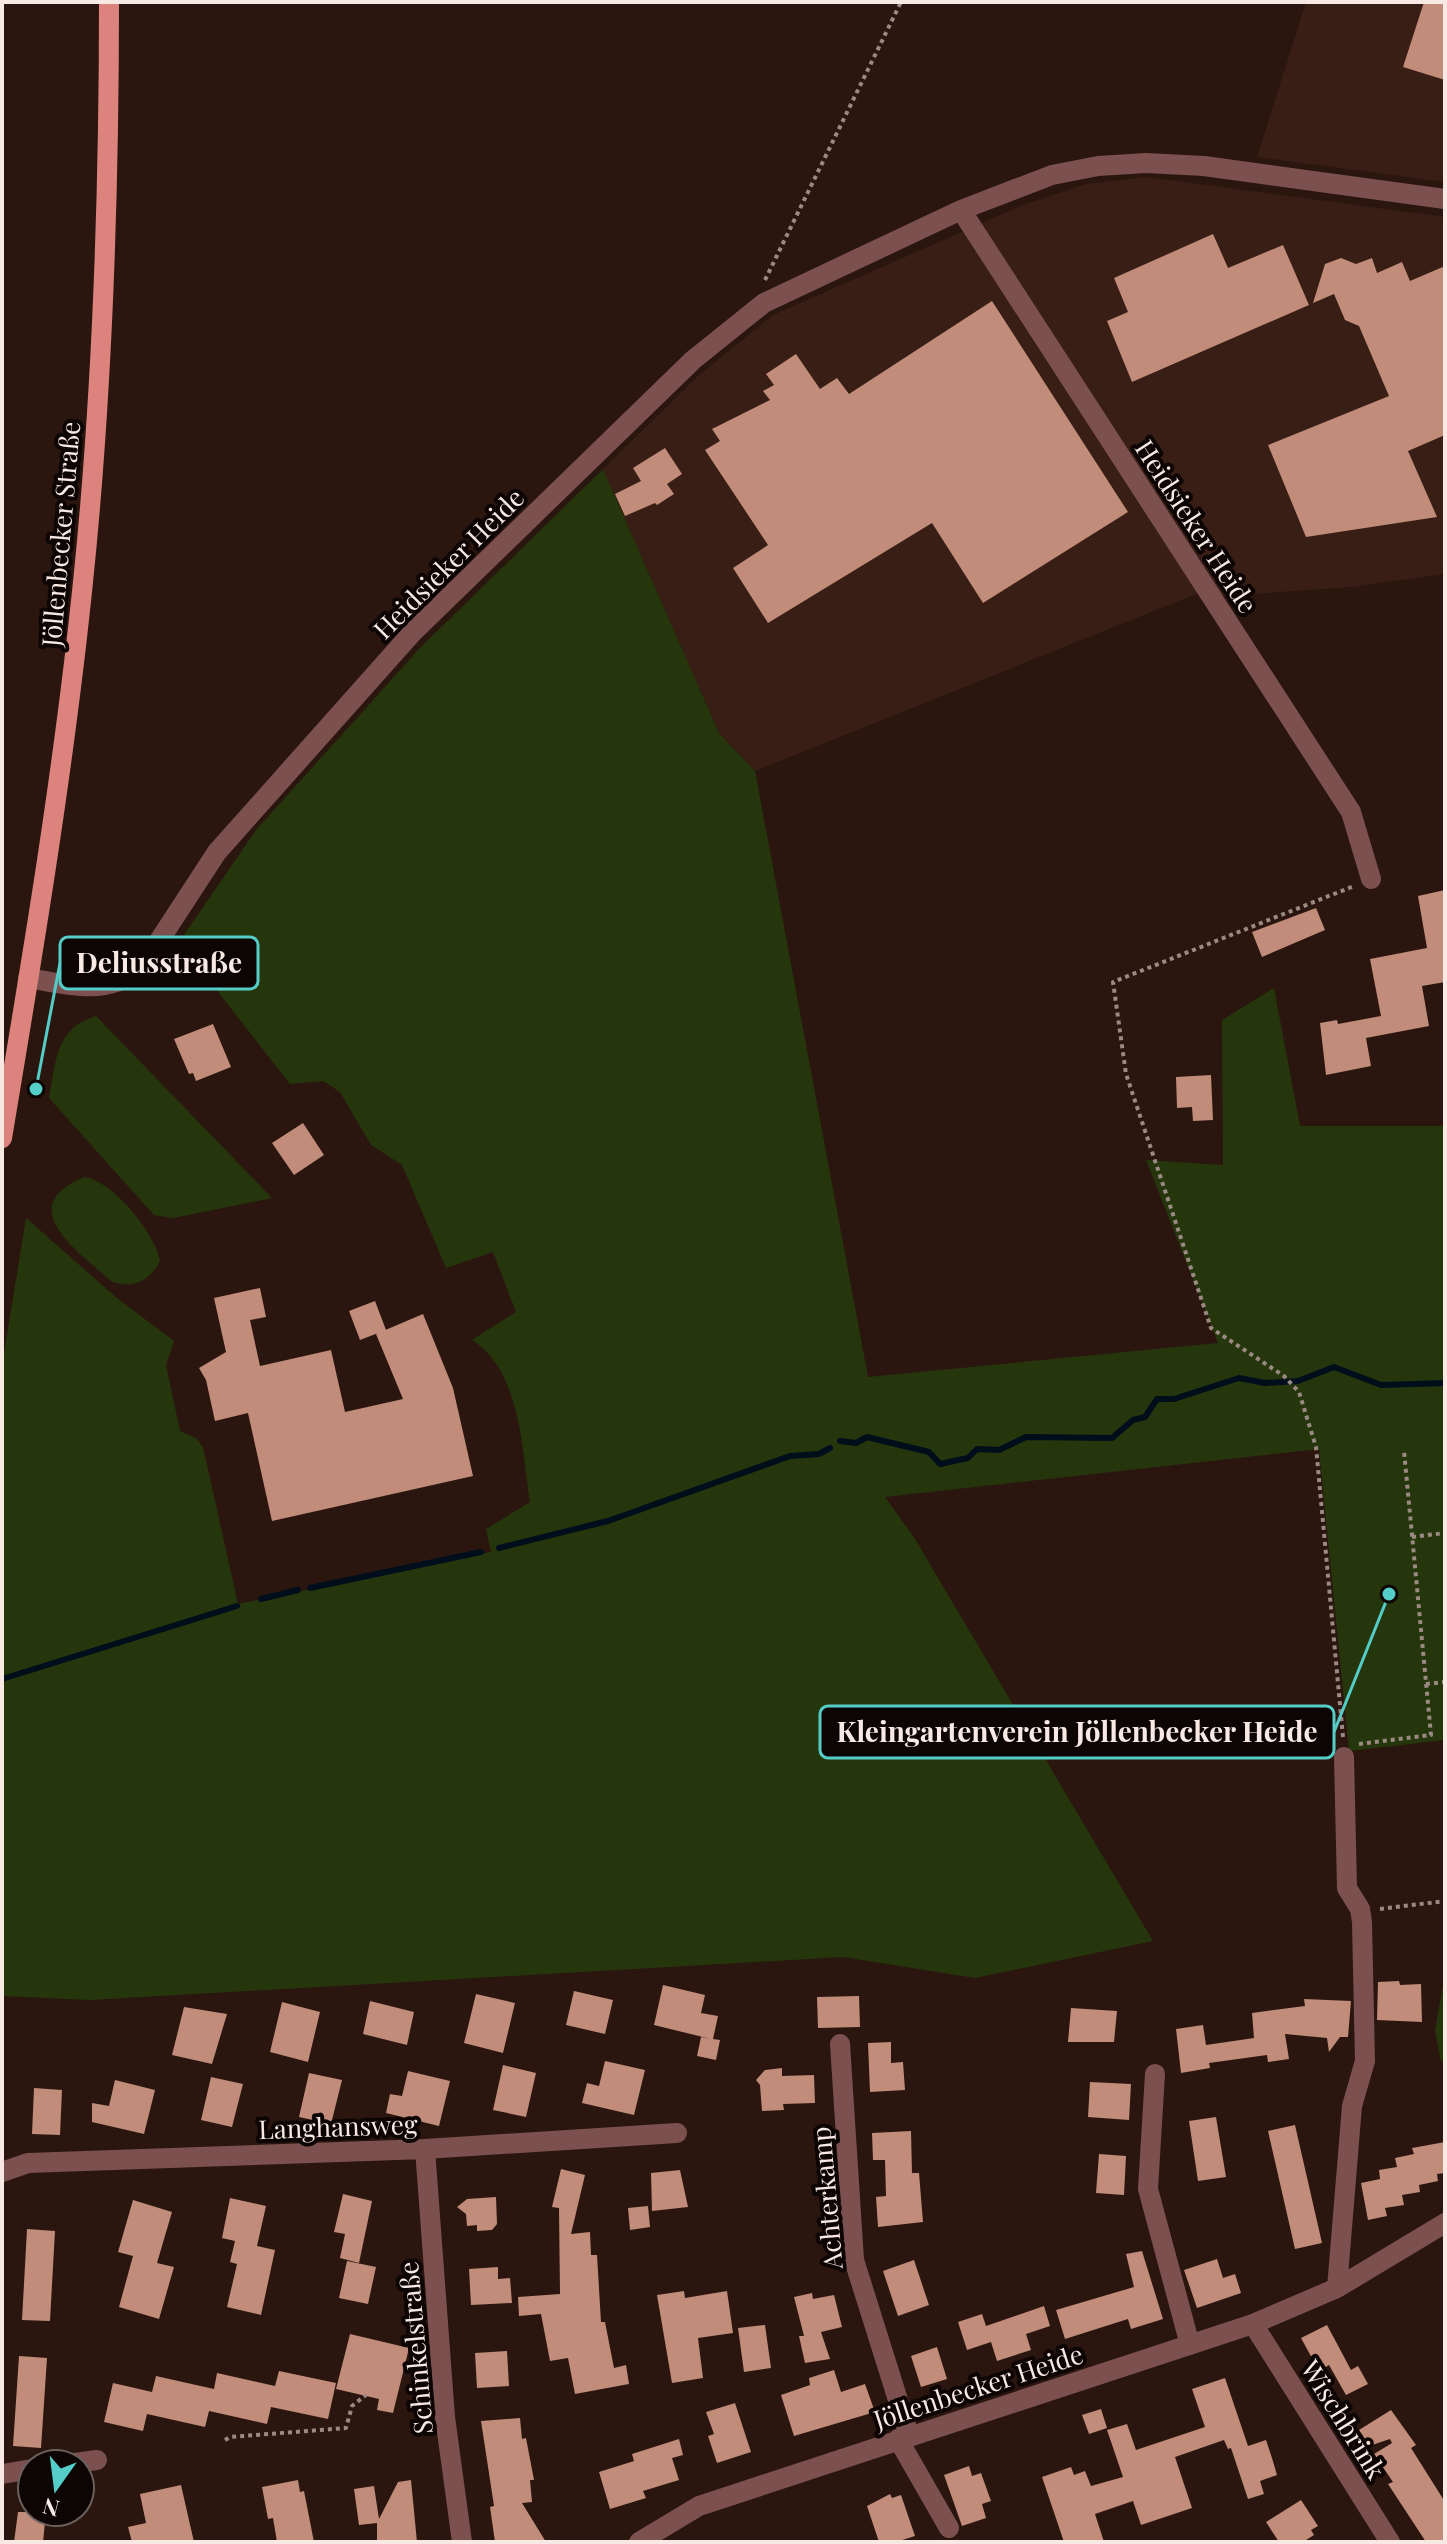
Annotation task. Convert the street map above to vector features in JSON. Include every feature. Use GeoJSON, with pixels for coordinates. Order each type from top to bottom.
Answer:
{"type":"FeatureCollection","features":[{"type":"Feature","properties":{"kind":"main road","name":"Jöllenbecker Straße"},"geometry":{"type":"LineString","coordinates":[[2,1138],[8,1066],[28,978],[73,675],[93,476],[109,201],[109,2]]}},
{"type":"Feature","properties":{"kind":"street","name":"Heidsieker Heide"},"geometry":{"type":"LineString","coordinates":[[28,978],[83,988],[103,988],[123,982],[140,970],[217,852],[402,644],[693,360],[764,303],[961,210],[1052,175],[1098,166],[1146,163],[1204,166],[1445,199]]}},
{"type":"Feature","properties":{"kind":"street","name":"Heidsieker Heide"},"geometry":{"type":"LineString","coordinates":[[961,210],[1351,812],[1371,879]]}},
{"type":"Feature","properties":{"kind":"street"},"geometry":{"type":"LineString","coordinates":[[1337,2288],[1352,2106],[1365,2061],[1360,1911],[1347,1888],[1344,1752]]}},
{"type":"Feature","properties":{"kind":"street","name":"Achterkamp"},"geometry":{"type":"LineString","coordinates":[[840,2044],[854,2260],[903,2437],[949,2528]]}},
{"type":"Feature","properties":{"kind":"street"},"geometry":{"type":"LineString","coordinates":[[1155,2074],[1148,2189],[1190,2345]]}},
{"type":"Feature","properties":{"kind":"street","name":"Langhansweg"},"geometry":{"type":"LineString","coordinates":[[2,2172],[28,2163],[425,2149],[677,2133]]}},
{"type":"Feature","properties":{"kind":"street","name":"Schinkelstraße"},"geometry":{"type":"LineString","coordinates":[[425,2149],[445,2417],[462,2542]]}},
{"type":"Feature","properties":{"kind":"street","name":"Jöllenbecker Heide"},"geometry":{"type":"LineString","coordinates":[[639,2542],[699,2506],[1253,2324],[1337,2288],[1445,2223]]}},
{"type":"Feature","properties":{"kind":"street","name":"Wischbrink"},"geometry":{"type":"LineString","coordinates":[[1253,2324],[1390,2542]]}},
{"type":"Feature","properties":{"kind":"path"},"geometry":{"type":"LineString","coordinates":[[764,303],[763,286],[777,254],[901,2]]}},
{"type":"Feature","properties":{"kind":"path"},"geometry":{"type":"LineString","coordinates":[[1371,879],[1113,982],[1126,1074],[1211,1328],[1284,1376],[1299,1392],[1316,1447],[1344,1752],[1431,1735],[1404,1451]]}},
{"type":"Feature","properties":{"kind":"path"},"geometry":{"type":"LineString","coordinates":[[1412,1537],[1445,1533]]}},
{"type":"Feature","properties":{"kind":"path"},"geometry":{"type":"LineString","coordinates":[[1426,1684],[1445,1682]]}},
{"type":"Feature","properties":{"kind":"path"},"geometry":{"type":"LineString","coordinates":[[1360,1911],[1445,1901]]}},
{"type":"Feature","properties":{"kind":"path"},"geometry":{"type":"LineString","coordinates":[[225,2440],[230,2437],[346,2428],[352,2406],[366,2395]]}},
{"type":"Feature","properties":{"kind":"shaded area"},"geometry":{"type":"Polygon","coordinates":[[[1306,2],[1445,2],[1445,182],[1257,157],[1306,2]]]}},
{"type":"Feature","properties":{"kind":"shaded area"},"geometry":{"type":"Polygon","coordinates":[[[1147,177],[1445,217],[1445,574],[1351,587],[1226,596],[1196,594],[755,771],[719,733],[603,469],[698,376],[773,315],[1023,205],[1086,184],[1147,177]]]}},
{"type":"Feature","properties":{"kind":"green space"},"geometry":{"type":"Polygon","coordinates":[[[603,469],[719,733],[755,771],[868,1377],[1218,1343],[1146,1160],[1223,1165],[1222,1020],[1274,988],[1300,1126],[1445,1126],[1445,1740],[1349,1751],[1319,1449],[885,1497],[915,1539],[1153,1941],[975,1978],[843,1957],[90,2000],[2,1996],[2,1366],[26,1218],[117,1298],[174,1341],[166,1365],[180,1431],[196,1438],[203,1447],[238,1604],[491,1552],[486,1529],[530,1502],[521,1436],[510,1391],[501,1371],[472,1340],[516,1312],[493,1252],[446,1268],[402,1165],[371,1145],[340,1092],[323,1081],[290,1084],[179,942],[256,830],[420,648],[603,469]]]}},
{"type":"Feature","properties":{"kind":"green space"},"geometry":{"type":"Polygon","coordinates":[[[96,1016],[272,1198],[173,1218],[154,1215],[49,1098],[56,1059],[65,1038],[82,1021],[96,1016]]]}},
{"type":"Feature","properties":{"kind":"green space"},"geometry":{"type":"Polygon","coordinates":[[[84,1177],[107,1188],[131,1210],[157,1250],[160,1261],[151,1274],[140,1282],[112,1282],[59,1230],[52,1216],[53,1202],[63,1189],[84,1177]]]}},
{"type":"Feature","properties":{"kind":"green space"},"geometry":{"type":"Polygon","coordinates":[[[1445,1973],[1445,2061],[1441,2061],[1435,2031],[1445,1973]]]}},
{"type":"Feature","properties":{"kind":"building"},"geometry":{"type":"Polygon","coordinates":[[[1424,2],[1445,2],[1445,80],[1403,67],[1424,2]]]}},
{"type":"Feature","properties":{"kind":"building"},"geometry":{"type":"Polygon","coordinates":[[[1213,234],[1228,268],[1283,245],[1309,305],[1132,382],[1107,321],[1128,312],[1114,278],[1213,234]]]}},
{"type":"Feature","properties":{"kind":"building"},"geometry":{"type":"Polygon","coordinates":[[[1341,258],[1356,264],[1372,258],[1377,273],[1402,262],[1410,281],[1445,266],[1445,435],[1408,451],[1437,517],[1306,537],[1268,445],[1389,396],[1359,326],[1345,320],[1334,294],[1313,303],[1325,264],[1341,258]]]}},
{"type":"Feature","properties":{"kind":"building"},"geometry":{"type":"Polygon","coordinates":[[[992,301],[1128,512],[983,603],[932,523],[768,623],[733,568],[768,545],[705,450],[720,441],[712,429],[770,400],[763,391],[774,385],[766,374],[796,354],[820,389],[837,378],[849,394],[992,301]]]}},
{"type":"Feature","properties":{"kind":"building"},"geometry":{"type":"Polygon","coordinates":[[[665,448],[682,474],[667,484],[674,494],[657,505],[655,503],[625,516],[615,494],[641,481],[633,468],[665,448]]]}},
{"type":"Feature","properties":{"kind":"building"},"geometry":{"type":"Polygon","coordinates":[[[1445,890],[1445,982],[1422,986],[1429,1026],[1366,1038],[1371,1066],[1326,1075],[1320,1023],[1337,1020],[1338,1024],[1381,1016],[1370,959],[1427,948],[1418,896],[1445,890]]]}},
{"type":"Feature","properties":{"kind":"building"},"geometry":{"type":"Polygon","coordinates":[[[1316,908],[1325,930],[1262,957],[1252,932],[1316,908]]]}},
{"type":"Feature","properties":{"kind":"building"},"geometry":{"type":"Polygon","coordinates":[[[213,1024],[231,1067],[196,1081],[193,1073],[189,1074],[174,1039],[213,1024]]]}},
{"type":"Feature","properties":{"kind":"building"},"geometry":{"type":"Polygon","coordinates":[[[1211,1075],[1213,1120],[1193,1121],[1192,1107],[1177,1108],[1176,1077],[1211,1075]]]}},
{"type":"Feature","properties":{"kind":"building"},"geometry":{"type":"Polygon","coordinates":[[[303,1123],[324,1155],[294,1175],[272,1143],[303,1123]]]}},
{"type":"Feature","properties":{"kind":"building"},"geometry":{"type":"Polygon","coordinates":[[[260,1288],[266,1317],[250,1320],[260,1366],[331,1350],[345,1412],[403,1399],[376,1334],[423,1314],[453,1388],[473,1476],[272,1521],[248,1413],[215,1421],[206,1380],[199,1368],[226,1352],[214,1298],[260,1288]]]}},
{"type":"Feature","properties":{"kind":"building"},"geometry":{"type":"Polygon","coordinates":[[[375,1301],[386,1330],[360,1340],[349,1311],[375,1301]]]}},
{"type":"Feature","properties":{"kind":"building"},"geometry":{"type":"Polygon","coordinates":[[[1399,1981],[1400,1985],[1421,1984],[1422,2022],[1377,2020],[1378,1982],[1399,1981]]]}},
{"type":"Feature","properties":{"kind":"building"},"geometry":{"type":"Polygon","coordinates":[[[663,1985],[705,1995],[701,2013],[718,2016],[713,2039],[720,2040],[716,2060],[697,2056],[701,2037],[711,2039],[654,2025],[663,1985]]]}},
{"type":"Feature","properties":{"kind":"building"},"geometry":{"type":"Polygon","coordinates":[[[574,1991],[613,2000],[605,2034],[566,2025],[574,1991]]]}},
{"type":"Feature","properties":{"kind":"building"},"geometry":{"type":"Polygon","coordinates":[[[476,1994],[515,2003],[503,2053],[464,2043],[476,1994]]]}},
{"type":"Feature","properties":{"kind":"building"},"geometry":{"type":"Polygon","coordinates":[[[859,1996],[860,2027],[818,2028],[817,1997],[859,1996]]]}},
{"type":"Feature","properties":{"kind":"building"},"geometry":{"type":"Polygon","coordinates":[[[1304,1999],[1351,2001],[1348,2037],[1340,2037],[1329,2052],[1327,2038],[1285,2034],[1289,2059],[1268,2062],[1267,2055],[1209,2063],[1210,2068],[1181,2073],[1176,2029],[1203,2025],[1206,2045],[1254,2038],[1252,2013],[1305,2006],[1304,1999]]]}},
{"type":"Feature","properties":{"kind":"building"},"geometry":{"type":"Polygon","coordinates":[[[370,2001],[414,2012],[407,2045],[363,2034],[370,2001]]]}},
{"type":"Feature","properties":{"kind":"building"},"geometry":{"type":"Polygon","coordinates":[[[282,2002],[320,2012],[308,2062],[270,2052],[282,2002]]]}},
{"type":"Feature","properties":{"kind":"building"},"geometry":{"type":"Polygon","coordinates":[[[184,2007],[227,2014],[212,2064],[172,2055],[184,2007]]]}},
{"type":"Feature","properties":{"kind":"building"},"geometry":{"type":"Polygon","coordinates":[[[1071,2008],[1117,2011],[1114,2042],[1068,2042],[1071,2008]]]}},
{"type":"Feature","properties":{"kind":"building"},"geometry":{"type":"Polygon","coordinates":[[[891,2042],[891,2063],[903,2062],[905,2090],[870,2092],[868,2043],[891,2042]]]}},
{"type":"Feature","properties":{"kind":"building"},"geometry":{"type":"Polygon","coordinates":[[[605,2061],[645,2070],[634,2115],[582,2103],[587,2083],[599,2086],[605,2061]]]}},
{"type":"Feature","properties":{"kind":"building"},"geometry":{"type":"Polygon","coordinates":[[[503,2065],[536,2073],[526,2117],[493,2110],[503,2065]]]}},
{"type":"Feature","properties":{"kind":"building"},"geometry":{"type":"Polygon","coordinates":[[[782,2068],[782,2076],[814,2075],[815,2103],[783,2104],[784,2110],[762,2111],[760,2085],[756,2080],[765,2070],[782,2068]]]}},
{"type":"Feature","properties":{"kind":"building"},"geometry":{"type":"Polygon","coordinates":[[[408,2071],[450,2081],[439,2126],[386,2113],[390,2094],[402,2096],[408,2071]]]}},
{"type":"Feature","properties":{"kind":"building"},"geometry":{"type":"Polygon","coordinates":[[[309,2073],[342,2080],[331,2124],[299,2117],[309,2073]]]}},
{"type":"Feature","properties":{"kind":"building"},"geometry":{"type":"Polygon","coordinates":[[[211,2077],[243,2084],[232,2127],[201,2120],[211,2077]]]}},
{"type":"Feature","properties":{"kind":"building"},"geometry":{"type":"Polygon","coordinates":[[[115,2080],[155,2090],[144,2134],[92,2122],[92,2103],[109,2106],[115,2080]]]}},
{"type":"Feature","properties":{"kind":"building"},"geometry":{"type":"Polygon","coordinates":[[[1090,2082],[1131,2084],[1129,2120],[1088,2117],[1090,2082]]]}},
{"type":"Feature","properties":{"kind":"building"},"geometry":{"type":"Polygon","coordinates":[[[34,2088],[62,2090],[60,2135],[32,2134],[34,2088]]]}},
{"type":"Feature","properties":{"kind":"building"},"geometry":{"type":"Polygon","coordinates":[[[1216,2117],[1226,2177],[1198,2181],[1189,2121],[1216,2117]]]}},
{"type":"Feature","properties":{"kind":"building"},"geometry":{"type":"Polygon","coordinates":[[[1295,2125],[1322,2243],[1295,2249],[1268,2131],[1295,2125]]]}},
{"type":"Feature","properties":{"kind":"building"},"geometry":{"type":"Polygon","coordinates":[[[911,2131],[912,2173],[919,2173],[923,2222],[878,2227],[876,2197],[886,2196],[885,2160],[873,2160],[872,2133],[911,2131]]]}},
{"type":"Feature","properties":{"kind":"building"},"geometry":{"type":"Polygon","coordinates":[[[1445,2142],[1445,2173],[1437,2174],[1438,2181],[1419,2185],[1420,2192],[1402,2195],[1404,2205],[1385,2208],[1387,2216],[1368,2220],[1361,2183],[1380,2179],[1379,2170],[1397,2167],[1395,2158],[1414,2154],[1412,2148],[1445,2142]]]}},
{"type":"Feature","properties":{"kind":"building"},"geometry":{"type":"Polygon","coordinates":[[[1099,2154],[1126,2156],[1124,2195],[1096,2193],[1099,2154]]]}},
{"type":"Feature","properties":{"kind":"building"},"geometry":{"type":"Polygon","coordinates":[[[561,2169],[585,2175],[571,2234],[590,2232],[591,2255],[597,2255],[601,2322],[605,2322],[614,2368],[626,2365],[629,2384],[575,2394],[568,2358],[550,2361],[541,2314],[519,2316],[518,2297],[560,2294],[559,2208],[552,2207],[561,2169]]]}},
{"type":"Feature","properties":{"kind":"building"},"geometry":{"type":"Polygon","coordinates":[[[680,2170],[688,2207],[652,2211],[651,2173],[680,2170]]]}},
{"type":"Feature","properties":{"kind":"building"},"geometry":{"type":"Polygon","coordinates":[[[343,2194],[372,2201],[359,2263],[340,2258],[345,2234],[334,2232],[343,2194]]]}},
{"type":"Feature","properties":{"kind":"building"},"geometry":{"type":"Polygon","coordinates":[[[496,2197],[497,2224],[492,2230],[477,2231],[477,2225],[467,2226],[466,2214],[457,2207],[467,2199],[496,2197]]]}},
{"type":"Feature","properties":{"kind":"building"},"geometry":{"type":"Polygon","coordinates":[[[230,2198],[266,2206],[257,2246],[275,2250],[261,2315],[227,2307],[237,2264],[230,2262],[235,2241],[222,2238],[230,2198]]]}},
{"type":"Feature","properties":{"kind":"building"},"geometry":{"type":"Polygon","coordinates":[[[133,2200],[172,2212],[157,2263],[174,2267],[159,2319],[119,2307],[133,2256],[118,2252],[133,2200]]]}},
{"type":"Feature","properties":{"kind":"building"},"geometry":{"type":"Polygon","coordinates":[[[648,2206],[650,2227],[630,2230],[628,2208],[648,2206]]]}},
{"type":"Feature","properties":{"kind":"building"},"geometry":{"type":"Polygon","coordinates":[[[27,2229],[55,2231],[50,2321],[22,2320],[27,2229]]]}},
{"type":"Feature","properties":{"kind":"building"},"geometry":{"type":"Polygon","coordinates":[[[1142,2251],[1163,2319],[1131,2329],[1128,2319],[1065,2339],[1056,2310],[1134,2287],[1126,2254],[1142,2251]]]}},
{"type":"Feature","properties":{"kind":"building"},"geometry":{"type":"Polygon","coordinates":[[[1217,2259],[1223,2278],[1235,2274],[1241,2293],[1197,2308],[1184,2270],[1217,2259]]]}},
{"type":"Feature","properties":{"kind":"building"},"geometry":{"type":"Polygon","coordinates":[[[914,2260],[929,2305],[898,2316],[883,2271],[914,2260]]]}},
{"type":"Feature","properties":{"kind":"building"},"geometry":{"type":"Polygon","coordinates":[[[347,2261],[376,2267],[368,2304],[339,2298],[347,2261]]]}},
{"type":"Feature","properties":{"kind":"building"},"geometry":{"type":"Polygon","coordinates":[[[498,2267],[498,2279],[510,2278],[512,2303],[471,2305],[469,2269],[498,2267]]]}},
{"type":"Feature","properties":{"kind":"building"},"geometry":{"type":"Polygon","coordinates":[[[684,2291],[685,2298],[727,2291],[733,2333],[698,2338],[703,2378],[672,2383],[657,2295],[684,2291]]]}},
{"type":"Feature","properties":{"kind":"building"},"geometry":{"type":"Polygon","coordinates":[[[812,2293],[813,2299],[834,2295],[842,2327],[821,2332],[830,2359],[805,2363],[799,2336],[804,2336],[794,2297],[812,2293]]]}},
{"type":"Feature","properties":{"kind":"building"},"geometry":{"type":"Polygon","coordinates":[[[1044,2306],[1050,2326],[1026,2334],[1031,2350],[997,2361],[991,2342],[967,2350],[958,2322],[982,2314],[986,2326],[1044,2306]]]}},
{"type":"Feature","properties":{"kind":"building"},"geometry":{"type":"Polygon","coordinates":[[[765,2325],[771,2368],[744,2372],[738,2328],[765,2325]]]}},
{"type":"Feature","properties":{"kind":"building"},"geometry":{"type":"Polygon","coordinates":[[[1327,2325],[1351,2370],[1358,2366],[1368,2384],[1346,2395],[1329,2365],[1319,2371],[1301,2338],[1327,2325]]]}},
{"type":"Feature","properties":{"kind":"building"},"geometry":{"type":"Polygon","coordinates":[[[350,2334],[409,2348],[393,2413],[377,2410],[379,2399],[336,2389],[350,2334]]]}},
{"type":"Feature","properties":{"kind":"building"},"geometry":{"type":"Polygon","coordinates":[[[937,2347],[947,2379],[921,2387],[911,2356],[937,2347]]]}},
{"type":"Feature","properties":{"kind":"building"},"geometry":{"type":"Polygon","coordinates":[[[507,2351],[509,2386],[477,2388],[475,2353],[507,2351]]]}},
{"type":"Feature","properties":{"kind":"building"},"geometry":{"type":"Polygon","coordinates":[[[19,2356],[47,2358],[41,2448],[13,2446],[19,2356]]]}},
{"type":"Feature","properties":{"kind":"building"},"geometry":{"type":"Polygon","coordinates":[[[834,2370],[841,2392],[865,2384],[875,2412],[794,2436],[781,2395],[810,2385],[809,2378],[834,2370]]]}},
{"type":"Feature","properties":{"kind":"building"},"geometry":{"type":"Polygon","coordinates":[[[279,2371],[336,2383],[328,2419],[271,2407],[267,2424],[209,2411],[205,2427],[147,2414],[143,2431],[104,2422],[113,2383],[152,2392],[156,2376],[214,2389],[217,2373],[275,2386],[279,2371]]]}},
{"type":"Feature","properties":{"kind":"building"},"geometry":{"type":"Polygon","coordinates":[[[1225,2378],[1248,2446],[1266,2440],[1277,2475],[1260,2481],[1264,2494],[1248,2499],[1231,2448],[1228,2449],[1224,2440],[1175,2457],[1192,2508],[1141,2525],[1133,2501],[1095,2514],[1104,2542],[1064,2542],[1042,2477],[1071,2467],[1074,2475],[1085,2471],[1091,2486],[1123,2477],[1107,2430],[1127,2424],[1136,2450],[1205,2427],[1192,2389],[1225,2378]]]}},
{"type":"Feature","properties":{"kind":"building"},"geometry":{"type":"Polygon","coordinates":[[[735,2403],[751,2452],[717,2463],[708,2436],[714,2434],[706,2412],[735,2403]]]}},
{"type":"Feature","properties":{"kind":"building"},"geometry":{"type":"Polygon","coordinates":[[[1101,2409],[1107,2428],[1089,2434],[1082,2415],[1101,2409]]]}},
{"type":"Feature","properties":{"kind":"building"},"geometry":{"type":"Polygon","coordinates":[[[1391,2410],[1416,2445],[1411,2448],[1445,2502],[1445,2542],[1426,2542],[1388,2484],[1393,2482],[1374,2454],[1392,2443],[1390,2439],[1369,2446],[1359,2430],[1391,2410]]]}},
{"type":"Feature","properties":{"kind":"building"},"geometry":{"type":"Polygon","coordinates":[[[520,2418],[522,2439],[526,2438],[534,2480],[530,2480],[532,2502],[522,2503],[546,2542],[495,2542],[490,2507],[494,2506],[481,2421],[520,2418]]]}},
{"type":"Feature","properties":{"kind":"building"},"geometry":{"type":"Polygon","coordinates":[[[679,2439],[683,2455],[672,2458],[679,2480],[643,2491],[646,2498],[610,2509],[599,2472],[634,2461],[632,2454],[679,2439]]]}},
{"type":"Feature","properties":{"kind":"building"},"geometry":{"type":"Polygon","coordinates":[[[969,2466],[972,2476],[981,2473],[991,2501],[982,2504],[986,2518],[962,2526],[944,2475],[969,2466]]]}},
{"type":"Feature","properties":{"kind":"building"},"geometry":{"type":"Polygon","coordinates":[[[298,2480],[300,2492],[304,2491],[314,2542],[277,2542],[273,2518],[268,2519],[262,2487],[298,2480]]]}},
{"type":"Feature","properties":{"kind":"building"},"geometry":{"type":"Polygon","coordinates":[[[411,2480],[417,2542],[377,2542],[377,2523],[359,2525],[354,2489],[374,2486],[379,2519],[398,2482],[411,2480]]]}},
{"type":"Feature","properties":{"kind":"building"},"geometry":{"type":"Polygon","coordinates":[[[181,2485],[194,2542],[132,2542],[128,2527],[146,2523],[140,2494],[181,2485]]]}},
{"type":"Feature","properties":{"kind":"building"},"geometry":{"type":"Polygon","coordinates":[[[890,2494],[892,2498],[901,2495],[915,2536],[896,2542],[879,2542],[867,2506],[890,2494]]]}},
{"type":"Feature","properties":{"kind":"building"},"geometry":{"type":"Polygon","coordinates":[[[1301,2500],[1318,2526],[1311,2530],[1314,2535],[1303,2542],[1279,2542],[1266,2522],[1301,2500]]]}},
{"type":"Feature","properties":{"kind":"building"},"geometry":{"type":"Polygon","coordinates":[[[16,2527],[44,2528],[43,2542],[14,2542],[16,2527]]]}},
{"type":"Feature","properties":{"kind":"waterway"},"geometry":{"type":"LineString","coordinates":[[840,1441],[856,1443],[867,1437],[929,1452],[940,1464],[968,1458],[977,1449],[999,1450],[1026,1437],[1112,1438],[1133,1420],[1145,1417],[1157,1399],[1174,1399],[1239,1378],[1265,1383],[1298,1381],[1334,1367],[1381,1385],[1445,1383]]}},
{"type":"Feature","properties":{"kind":"waterway"},"geometry":{"type":"LineString","coordinates":[[499,1548],[608,1521],[790,1456],[819,1454],[830,1448]]}},
{"type":"Feature","properties":{"kind":"waterway"},"geometry":{"type":"LineString","coordinates":[[310,1588],[481,1552]]}},
{"type":"Feature","properties":{"kind":"waterway"},"geometry":{"type":"LineString","coordinates":[[261,1599],[298,1590]]}},
{"type":"Feature","properties":{"kind":"waterway"},"geometry":{"type":"LineString","coordinates":[[2,1679],[237,1606]]}},
{"type":"Feature","properties":{"kind":"place","name":"Deliusstraße"},"geometry":{"type":"Point","coordinates":[36,1089]}},
{"type":"Feature","properties":{"kind":"place","name":"Kleingartenverein Jöllenbecker Heide"},"geometry":{"type":"Point","coordinates":[1389,1594]}}]}
